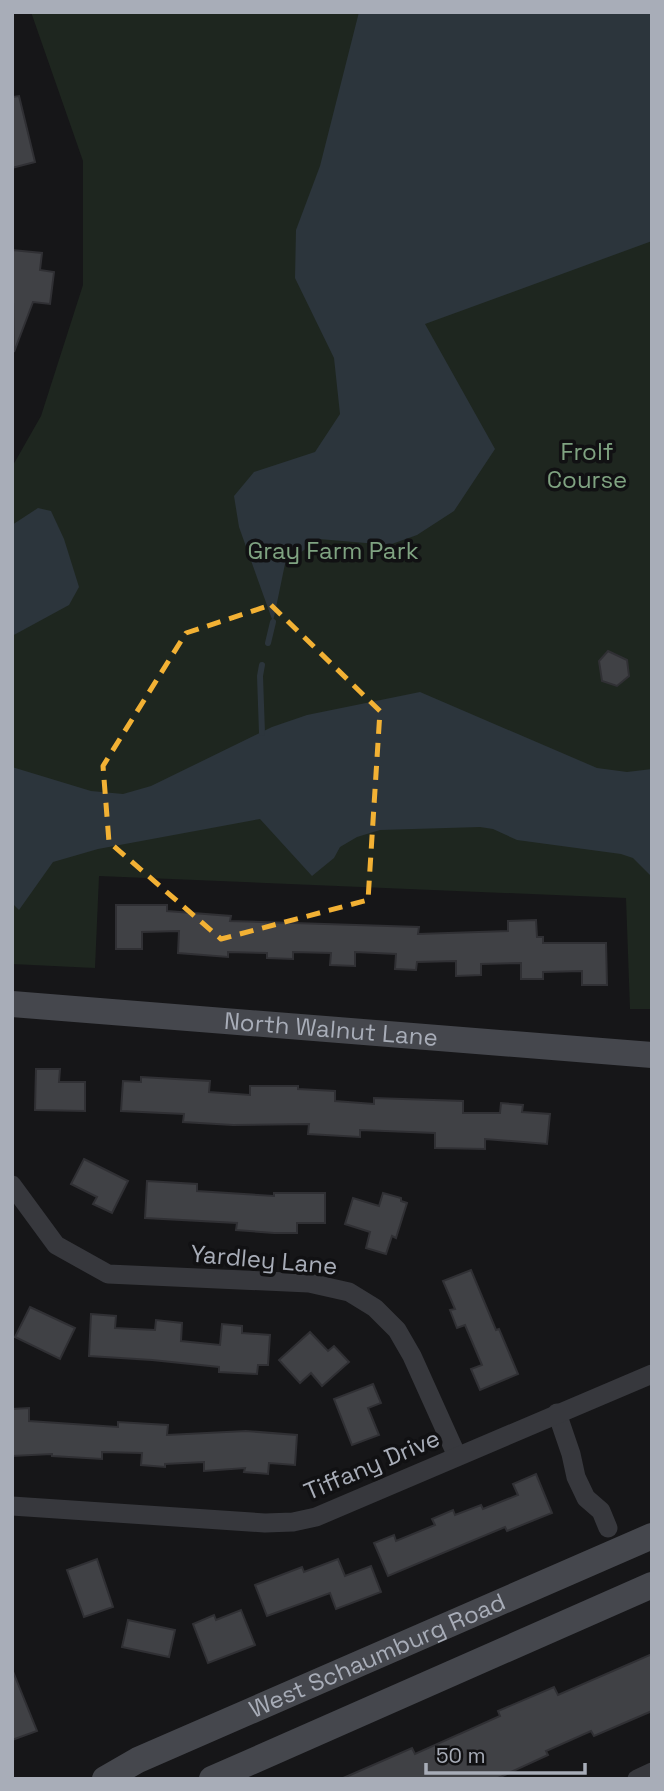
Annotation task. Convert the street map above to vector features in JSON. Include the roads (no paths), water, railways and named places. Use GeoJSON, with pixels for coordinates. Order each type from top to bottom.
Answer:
{"type":"FeatureCollection","features":[{"type":"Feature","properties":{"kind":"main road","name":"North Walnut Lane"},"geometry":{"type":"LineString","coordinates":[[12,1004],[652,1055]]}},
{"type":"Feature","properties":{"kind":"main road","name":"West Schaumburg Road"},"geometry":{"type":"LineString","coordinates":[[105,1779],[138,1760],[652,1536]]}},
{"type":"Feature","properties":{"kind":"main road","name":"West Schaumburg Road"},"geometry":{"type":"LineString","coordinates":[[212,1779],[652,1585]]}},
{"type":"Feature","properties":{"kind":"street","name":"Yardley Lane"},"geometry":{"type":"LineString","coordinates":[[12,1185],[56,1245],[108,1274],[309,1283],[349,1292],[375,1308],[397,1330],[412,1356],[457,1456]]}},
{"type":"Feature","properties":{"kind":"street","name":"Tiffany Drive"},"geometry":{"type":"LineString","coordinates":[[12,1506],[265,1524],[293,1522],[316,1517],[652,1374]]}},
{"type":"Feature","properties":{"kind":"street"},"geometry":{"type":"LineString","coordinates":[[557,1413],[576,1477],[586,1499],[601,1511],[608,1528]]}},
{"type":"Feature","properties":{"kind":"street"},"geometry":{"type":"LineString","coordinates":[[637,1779],[652,1773]]}},
{"type":"Feature","properties":{"kind":"waterway"},"geometry":{"type":"LineString","coordinates":[[268,643],[273,622]]}},
{"type":"Feature","properties":{"kind":"waterway"},"geometry":{"type":"LineString","coordinates":[[262,665],[262,733]]}},
{"type":"Feature","properties":{"kind":"park label","name":"Frolf Course"},"geometry":{"type":"Point","coordinates":[587,466]}},
{"type":"Feature","properties":{"kind":"park label","name":"Gray Farm Park"},"geometry":{"type":"Point","coordinates":[333,551]}}]}
